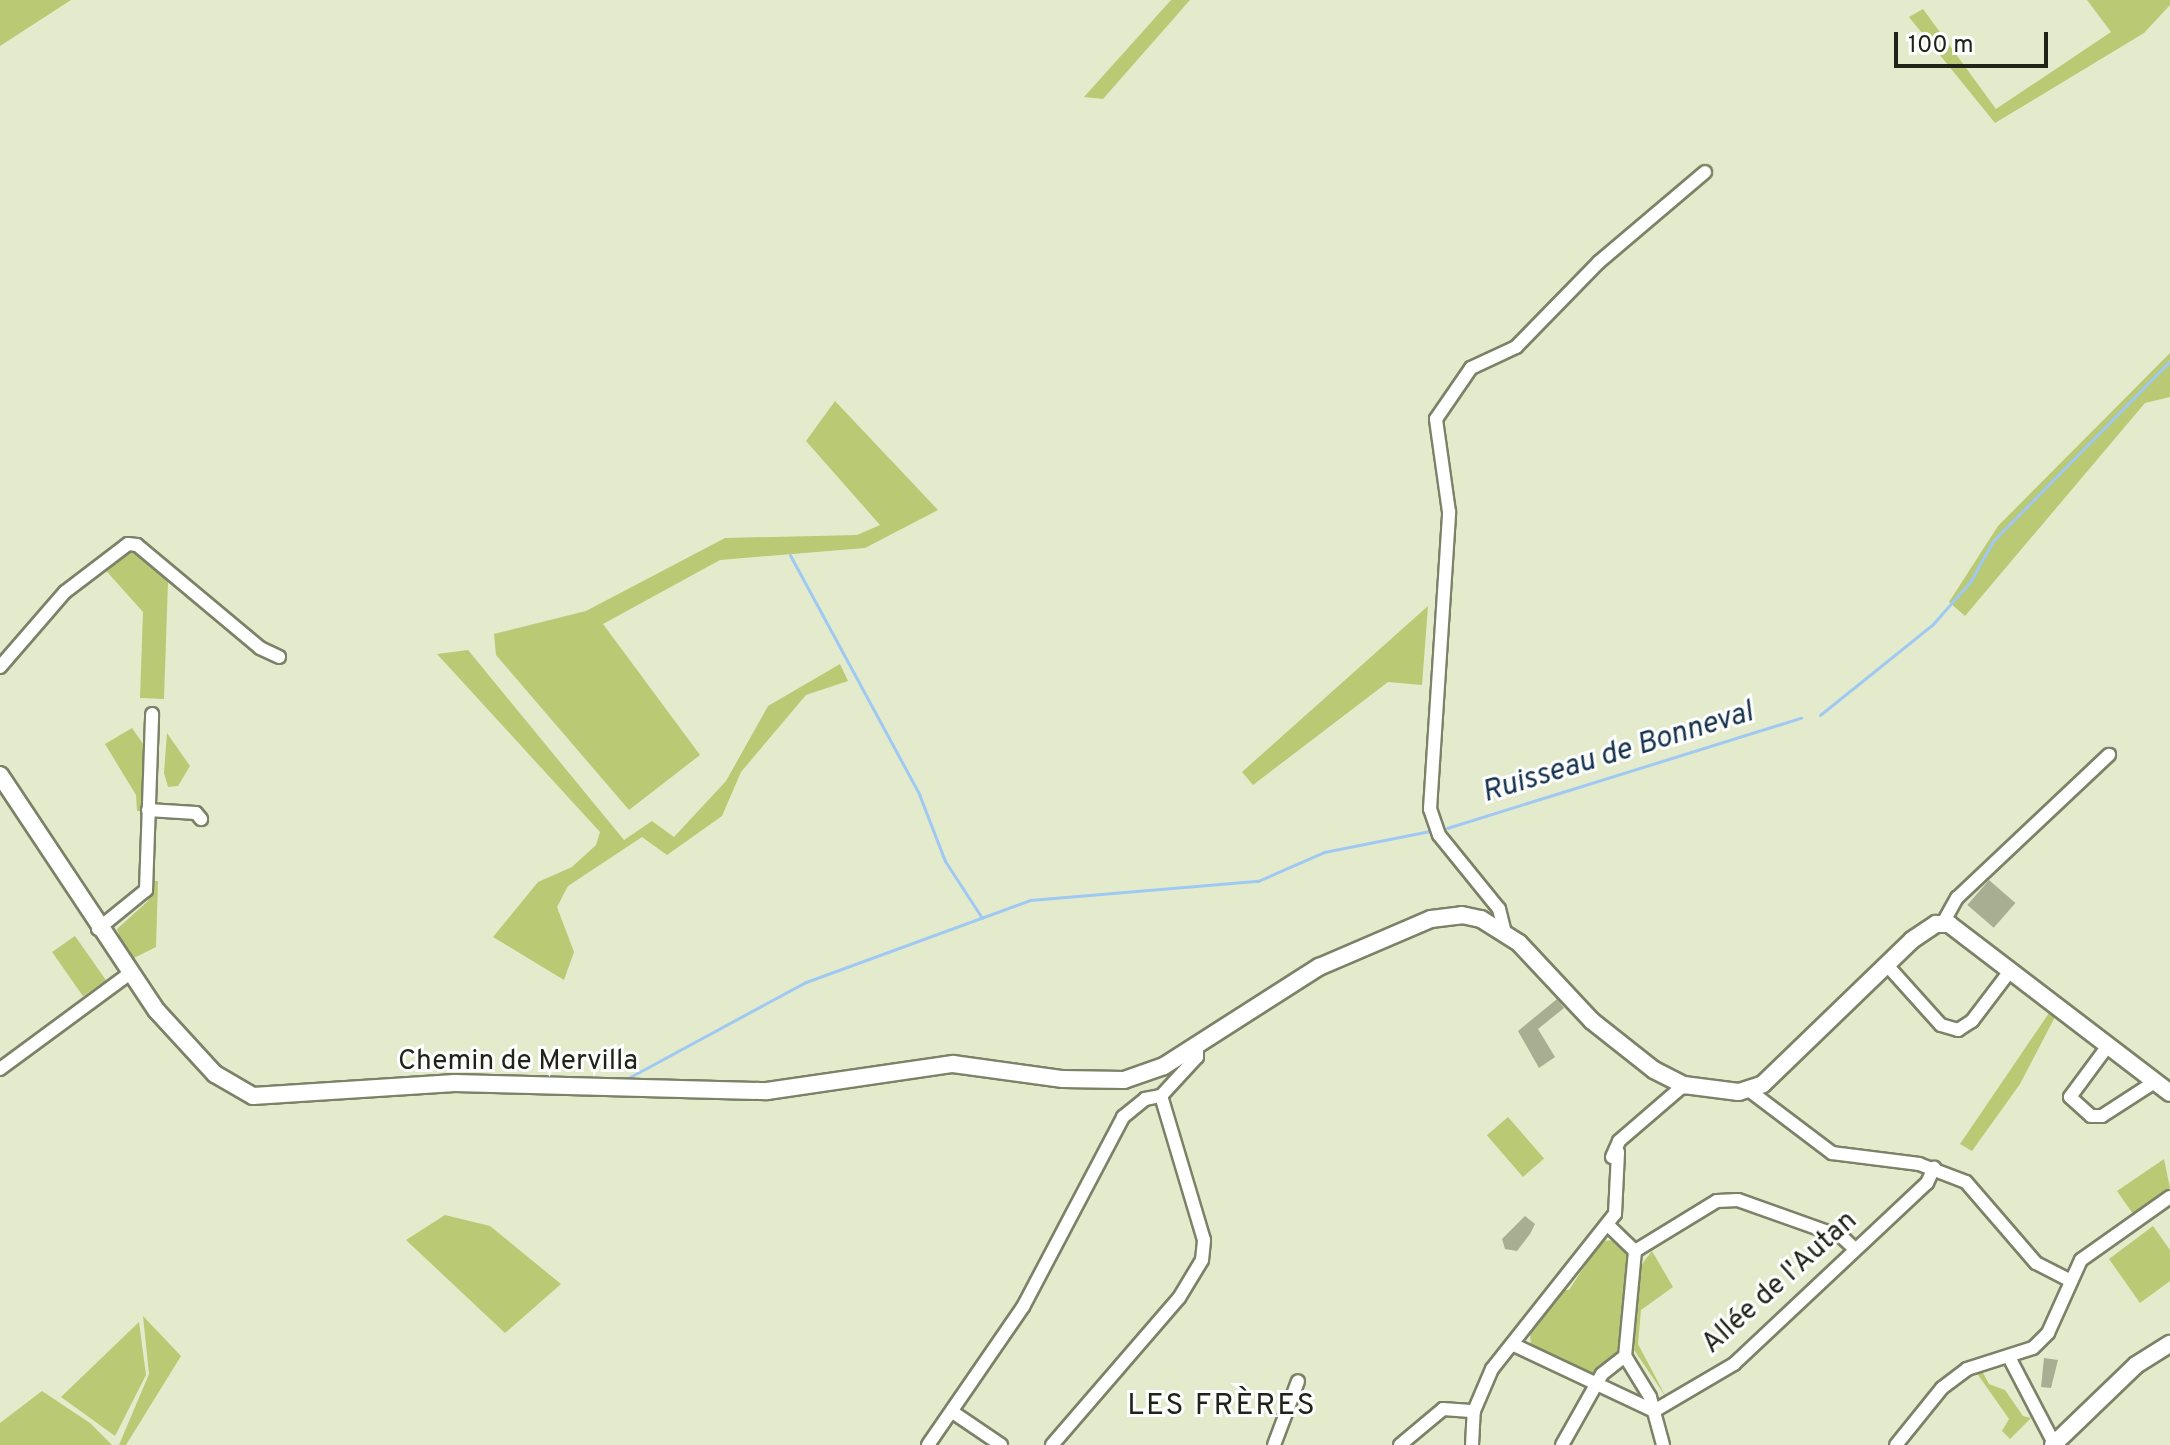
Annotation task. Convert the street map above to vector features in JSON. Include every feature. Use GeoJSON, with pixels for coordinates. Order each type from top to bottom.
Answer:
{"type":"FeatureCollection","features":[{"type":"Feature","properties":{"kind":"street"},"geometry":{"type":"LineString","coordinates":[[1505,933],[1499,909],[1439,835],[1430,809],[1449,512],[1436,419],[1471,368],[1516,347],[1599,262],[1694,188],[1705,172]]}},
{"type":"Feature","properties":{"kind":"street"},"geometry":{"type":"LineString","coordinates":[[0,667],[65,592],[128,544],[137,545],[260,648],[279,657]]}},
{"type":"Feature","properties":{"kind":"street"},"geometry":{"type":"LineString","coordinates":[[98,929],[146,890],[152,714]]}},
{"type":"Feature","properties":{"kind":"street"},"geometry":{"type":"LineString","coordinates":[[1943,923],[1957,898],[2109,755]]}},
{"type":"Feature","properties":{"kind":"street","name":"Chemin de Mervilla"},"geometry":{"type":"LineString","coordinates":[[0,775],[98,929],[130,973],[215,1074],[253,1096],[455,1083],[767,1091],[953,1064],[1084,1081],[1146,1073],[1197,1045]]}},
{"type":"Feature","properties":{"kind":"street"},"geometry":{"type":"LineString","coordinates":[[148,810],[196,813],[201,819]]}},
{"type":"Feature","properties":{"kind":"street"},"geometry":{"type":"LineString","coordinates":[[928,1445],[954,1413],[1052,1257],[1123,1117],[1145,1099],[1161,1096],[1197,1057],[1197,1045],[1319,967],[1431,919],[1472,916],[1505,933],[1617,1043],[1684,1085],[1750,1091],[1832,1153],[1934,1168],[1966,1182],[2036,1263],[2069,1280]]}},
{"type":"Feature","properties":{"kind":"street"},"geometry":{"type":"LineString","coordinates":[[1750,1091],[1886,964],[1928,928],[1943,923],[1963,930],[2010,971],[2170,1093]]}},
{"type":"Feature","properties":{"kind":"street"},"geometry":{"type":"LineString","coordinates":[[1886,964],[1941,1025],[1958,1030],[2010,971]]}},
{"type":"Feature","properties":{"kind":"street"},"geometry":{"type":"LineString","coordinates":[[0,1069],[130,973]]}},
{"type":"Feature","properties":{"kind":"street"},"geometry":{"type":"LineString","coordinates":[[2107,1047],[2070,1097],[2091,1116],[2102,1116],[2153,1083]]}},
{"type":"Feature","properties":{"kind":"street"},"geometry":{"type":"LineString","coordinates":[[1472,1445],[1474,1411],[1492,1369],[1610,1223],[1619,1141],[1684,1085]]}},
{"type":"Feature","properties":{"kind":"street"},"geometry":{"type":"LineString","coordinates":[[1052,1445],[1179,1298],[1202,1260],[1204,1240],[1161,1096]]}},
{"type":"Feature","properties":{"kind":"street","name":"Allée de l'Autan"},"geometry":{"type":"LineString","coordinates":[[1654,1411],[1734,1364],[1854,1248],[1927,1183],[1934,1168]]}},
{"type":"Feature","properties":{"kind":"street"},"geometry":{"type":"LineString","coordinates":[[1896,1445],[1942,1388],[1967,1369],[2010,1359],[2048,1333],[2069,1280],[2088,1255],[2170,1197]]}},
{"type":"Feature","properties":{"kind":"street"},"geometry":{"type":"LineString","coordinates":[[1635,1251],[1717,1201],[1738,1200],[1842,1237],[1854,1248]]}},
{"type":"Feature","properties":{"kind":"street"},"geometry":{"type":"LineString","coordinates":[[1610,1223],[1635,1251],[1625,1356],[1654,1411],[1663,1445]]}},
{"type":"Feature","properties":{"kind":"street"},"geometry":{"type":"LineString","coordinates":[[2010,1359],[2054,1445],[2136,1365],[2170,1344]]}},
{"type":"Feature","properties":{"kind":"street"},"geometry":{"type":"LineString","coordinates":[[1514,1345],[1595,1388],[1654,1411]]}},
{"type":"Feature","properties":{"kind":"street"},"geometry":{"type":"LineString","coordinates":[[1562,1445],[1595,1388],[1625,1356]]}},
{"type":"Feature","properties":{"kind":"street"},"geometry":{"type":"LineString","coordinates":[[1274,1445],[1298,1381]]}},
{"type":"Feature","properties":{"kind":"street"},"geometry":{"type":"LineString","coordinates":[[1400,1445],[1443,1409],[1474,1411]]}},
{"type":"Feature","properties":{"kind":"street"},"geometry":{"type":"LineString","coordinates":[[954,1413],[1001,1445]]}},
{"type":"Feature","properties":{"kind":"green space"},"geometry":{"type":"Polygon","coordinates":[[[0,0],[71,0],[0,46],[0,0]]]}},
{"type":"Feature","properties":{"kind":"green space"},"geometry":{"type":"Polygon","coordinates":[[[1171,0],[1190,0],[1103,99],[1084,97],[1171,0]]]}},
{"type":"Feature","properties":{"kind":"green space"},"geometry":{"type":"Polygon","coordinates":[[[2087,0],[2170,0],[2170,5],[2144,33],[1995,123],[1909,17],[1923,9],[1996,109],[2111,32],[2087,0]]]}},
{"type":"Feature","properties":{"kind":"green space"},"geometry":{"type":"Polygon","coordinates":[[[2170,353],[2170,397],[2145,403],[1965,616],[1949,602],[1998,526],[2170,353]]]}},
{"type":"Feature","properties":{"kind":"green space"},"geometry":{"type":"Polygon","coordinates":[[[835,401],[938,510],[865,548],[720,560],[603,624],[700,755],[629,810],[496,655],[494,634],[586,611],[725,538],[857,535],[880,525],[806,441],[835,401]]]}},
{"type":"Feature","properties":{"kind":"green space"},"geometry":{"type":"Polygon","coordinates":[[[128,547],[138,548],[168,582],[164,699],[140,698],[143,612],[101,565],[128,547]]]}},
{"type":"Feature","properties":{"kind":"green space"},"geometry":{"type":"Polygon","coordinates":[[[1428,606],[1422,685],[1388,682],[1253,785],[1242,772],[1428,606]]]}},
{"type":"Feature","properties":{"kind":"green space"},"geometry":{"type":"Polygon","coordinates":[[[468,650],[624,840],[652,821],[674,837],[726,781],[768,706],[840,664],[848,681],[806,695],[741,772],[722,816],[667,855],[642,837],[568,886],[557,907],[574,952],[564,980],[493,937],[538,882],[572,867],[596,845],[600,832],[437,654],[468,650]]]}},
{"type":"Feature","properties":{"kind":"green space"},"geometry":{"type":"Polygon","coordinates":[[[132,728],[146,748],[144,811],[137,811],[136,795],[105,744],[132,728]]]}},
{"type":"Feature","properties":{"kind":"green space"},"geometry":{"type":"Polygon","coordinates":[[[167,733],[190,766],[178,786],[168,787],[164,773],[167,733]]]}},
{"type":"Feature","properties":{"kind":"green space"},"geometry":{"type":"Polygon","coordinates":[[[152,881],[158,881],[156,947],[128,961],[117,929],[148,901],[152,881]]]}},
{"type":"Feature","properties":{"kind":"green space"},"geometry":{"type":"Polygon","coordinates":[[[75,936],[106,980],[83,996],[52,952],[75,936]]]}},
{"type":"Feature","properties":{"kind":"green space"},"geometry":{"type":"Polygon","coordinates":[[[2049,1013],[2055,1017],[2020,1084],[1972,1151],[1960,1144],[2049,1013]]]}},
{"type":"Feature","properties":{"kind":"green space"},"geometry":{"type":"Polygon","coordinates":[[[1508,1117],[1544,1159],[1523,1177],[1487,1135],[1508,1117]]]}},
{"type":"Feature","properties":{"kind":"green space"},"geometry":{"type":"Polygon","coordinates":[[[2164,1159],[2170,1188],[2133,1214],[2117,1191],[2164,1159]]]}},
{"type":"Feature","properties":{"kind":"green space"},"geometry":{"type":"Polygon","coordinates":[[[445,1215],[490,1226],[561,1284],[505,1333],[406,1240],[445,1215]]]}},
{"type":"Feature","properties":{"kind":"green space"},"geometry":{"type":"Polygon","coordinates":[[[2153,1226],[2170,1250],[2170,1281],[2140,1303],[2109,1259],[2153,1226]]]}},
{"type":"Feature","properties":{"kind":"green space"},"geometry":{"type":"Polygon","coordinates":[[[1617,1240],[1627,1254],[1617,1357],[1593,1376],[1531,1349],[1530,1329],[1561,1290],[1569,1290],[1601,1241],[1617,1240]]]}},
{"type":"Feature","properties":{"kind":"green space"},"geometry":{"type":"Polygon","coordinates":[[[1652,1251],[1673,1287],[1641,1310],[1638,1344],[1666,1397],[1634,1350],[1639,1268],[1652,1251]]]}},
{"type":"Feature","properties":{"kind":"green space"},"geometry":{"type":"Polygon","coordinates":[[[143,1316],[181,1356],[126,1445],[119,1445],[149,1374],[143,1316]]]}},
{"type":"Feature","properties":{"kind":"green space"},"geometry":{"type":"Polygon","coordinates":[[[139,1322],[146,1375],[115,1436],[61,1397],[139,1322]]]}},
{"type":"Feature","properties":{"kind":"green space"},"geometry":{"type":"Polygon","coordinates":[[[1981,1369],[1989,1384],[2005,1390],[2023,1416],[2031,1418],[2010,1439],[2002,1431],[2009,1419],[1976,1372],[1981,1369]]]}},
{"type":"Feature","properties":{"kind":"green space"},"geometry":{"type":"Polygon","coordinates":[[[42,1391],[90,1423],[112,1445],[0,1445],[0,1423],[42,1391]]]}},
{"type":"Feature","properties":{"kind":"building"},"geometry":{"type":"Polygon","coordinates":[[[1989,880],[2015,903],[1994,928],[1967,905],[1989,880]]]}},
{"type":"Feature","properties":{"kind":"building"},"geometry":{"type":"Polygon","coordinates":[[[1557,999],[1564,1008],[1538,1029],[1555,1057],[1539,1068],[1518,1031],[1557,999]]]}},
{"type":"Feature","properties":{"kind":"building"},"geometry":{"type":"Polygon","coordinates":[[[1525,1216],[1535,1224],[1530,1234],[1517,1251],[1505,1249],[1502,1239],[1525,1216]]]}},
{"type":"Feature","properties":{"kind":"building"},"geometry":{"type":"Polygon","coordinates":[[[2044,1358],[2058,1360],[2051,1388],[2041,1387],[2044,1358]]]}},
{"type":"Feature","properties":{"kind":"waterway","name":"Ruisseau de Bonneval"},"geometry":{"type":"LineString","coordinates":[[1820,715],[1933,624],[1970,582],[1993,541],[2170,361]]}},
{"type":"Feature","properties":{"kind":"waterway"},"geometry":{"type":"LineString","coordinates":[[790,555],[919,794],[945,861],[982,918]]}},
{"type":"Feature","properties":{"kind":"waterway","name":"Ruisseau de Bonneval"},"geometry":{"type":"LineString","coordinates":[[1447,828],[1801,718]]}},
{"type":"Feature","properties":{"kind":"waterway","name":"Ruisseau de Bonneval"},"geometry":{"type":"LineString","coordinates":[[630,1077],[806,982],[1030,900],[1258,881],[1324,852],[1430,831]]}},
{"type":"Feature","properties":{"kind":"district","name":"LES FRÈRES"},"geometry":{"type":"Point","coordinates":[1222,1407]}}]}
